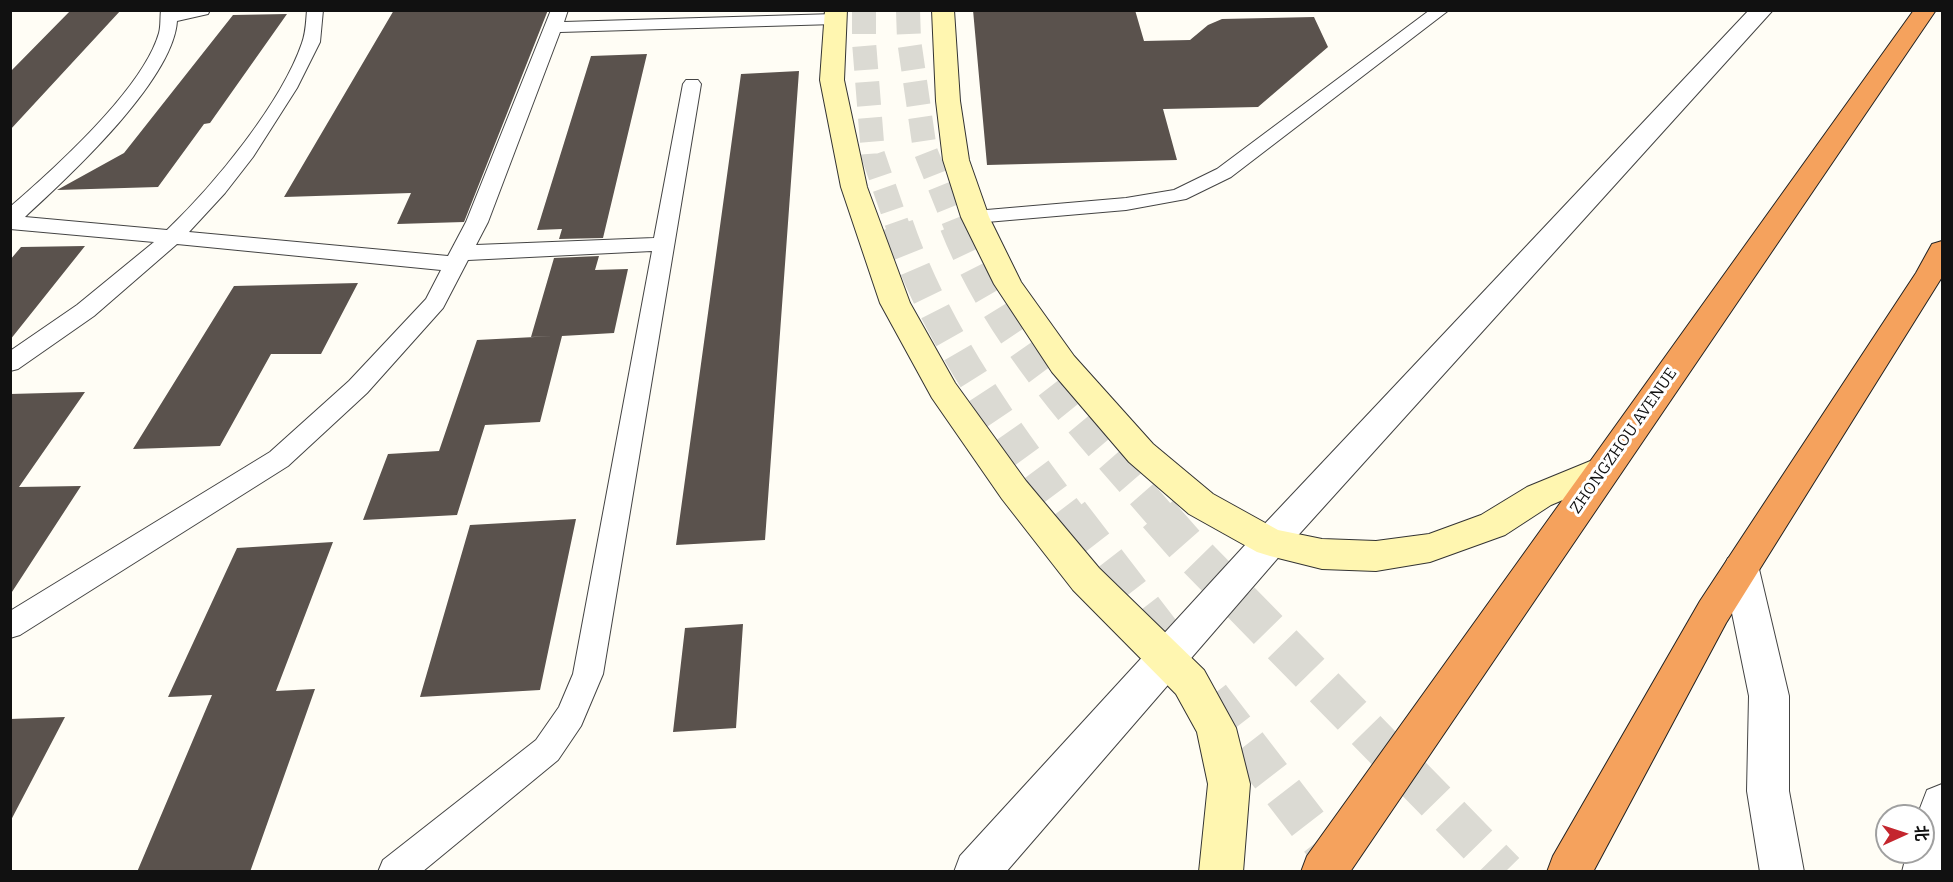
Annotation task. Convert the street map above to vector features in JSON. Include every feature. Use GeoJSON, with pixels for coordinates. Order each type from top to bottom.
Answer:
{"type":"FeatureCollection","features":[{"type":"Feature","properties":{"kind":"highway","name":"ZHONGZHOU AVENUE"},"geometry":{"type":"LineString","coordinates":[[1323,872],[1925,10]]}},
{"type":"Feature","properties":{"kind":"highway"},"geometry":{"type":"LineString","coordinates":[[1569,872],[1713,612],[1929,274],[1942,250]]}},
{"type":"Feature","properties":{"kind":"street"},"geometry":{"type":"LineString","coordinates":[[943,10],[948,101],[956,160],[975,217],[1008,284],[1063,364],[1141,453],[1201,504],[1270,542],[1322,554],[1376,556],[1430,548],[1493,525],[1539,496],[1605,468]]}},
{"type":"Feature","properties":{"kind":"street"},"geometry":{"type":"LineString","coordinates":[[976,872],[1270,542],[1762,10]]}},
{"type":"Feature","properties":{"kind":"street"},"geometry":{"type":"LineString","coordinates":[[835,15],[832,80],[852,176],[895,303],[943,390],[1014,490],[1086,579],[1190,682],[1216,728],[1229,784],[1221,872]]}},
{"type":"Feature","properties":{"kind":"street"},"geometry":{"type":"LineString","coordinates":[[1741,569],[1769,696],[1768,791],[1782,872]]}},
{"type":"Feature","properties":{"kind":"street"},"geometry":{"type":"LineString","coordinates":[[1924,872],[1942,804]]}},
{"type":"Feature","properties":{"kind":"lane"},"geometry":{"type":"LineString","coordinates":[[10,220],[40,194],[116,114],[156,60],[167,35],[169,14],[202,10]]}},
{"type":"Feature","properties":{"kind":"lane"},"geometry":{"type":"LineString","coordinates":[[10,363],[52,336],[128,280],[199,212],[251,149],[291,84],[312,41],[315,10]]}},
{"type":"Feature","properties":{"kind":"lane"},"geometry":{"type":"LineString","coordinates":[[975,217],[1126,204],[1179,195],[1224,173],[1441,10]]}},
{"type":"Feature","properties":{"kind":"lane"},"geometry":{"type":"LineString","coordinates":[[10,626],[279,459],[358,387],[435,303],[477,222],[557,19],[835,15]]}},
{"type":"Feature","properties":{"kind":"lane"},"geometry":{"type":"LineString","coordinates":[[394,872],[547,750],[570,716],[588,674],[692,84]]}},
{"type":"Feature","properties":{"kind":"lane"},"geometry":{"type":"LineString","coordinates":[[10,220],[173,237],[458,259],[664,244]]}},
{"type":"Feature","properties":{"kind":"building"},"geometry":{"type":"Polygon","coordinates":[[[121,10],[10,130],[10,72],[70,11],[121,10]]]}},
{"type":"Feature","properties":{"kind":"building"},"geometry":{"type":"Polygon","coordinates":[[[394,10],[548,10],[464,222],[397,224],[411,193],[284,197],[394,10]]]}},
{"type":"Feature","properties":{"kind":"building"},"geometry":{"type":"Polygon","coordinates":[[[973,10],[1135,10],[1144,41],[1190,40],[1208,25],[1222,19],[1314,17],[1328,47],[1258,107],[1163,109],[1177,160],[987,165],[973,10]]]}},
{"type":"Feature","properties":{"kind":"building"},"geometry":{"type":"Polygon","coordinates":[[[287,14],[210,123],[204,124],[158,187],[57,190],[124,153],[233,15],[287,14]]]}},
{"type":"Feature","properties":{"kind":"building"},"geometry":{"type":"Polygon","coordinates":[[[647,54],[603,238],[559,239],[562,229],[537,230],[591,56],[647,54]]]}},
{"type":"Feature","properties":{"kind":"building"},"geometry":{"type":"Polygon","coordinates":[[[799,71],[765,540],[676,545],[741,74],[799,71]]]}},
{"type":"Feature","properties":{"kind":"building"},"geometry":{"type":"Polygon","coordinates":[[[85,246],[10,340],[10,260],[21,247],[85,246]]]}},
{"type":"Feature","properties":{"kind":"building"},"geometry":{"type":"Polygon","coordinates":[[[599,256],[595,270],[628,269],[614,333],[562,336],[540,422],[485,425],[457,515],[363,520],[388,454],[439,451],[477,340],[554,336],[531,337],[554,258],[599,256]]]}},
{"type":"Feature","properties":{"kind":"building"},"geometry":{"type":"Polygon","coordinates":[[[358,283],[321,354],[271,354],[220,446],[133,449],[234,286],[358,283]]]}},
{"type":"Feature","properties":{"kind":"building"},"geometry":{"type":"Polygon","coordinates":[[[85,392],[19,487],[81,486],[10,595],[10,394],[85,392]]]}},
{"type":"Feature","properties":{"kind":"building"},"geometry":{"type":"Polygon","coordinates":[[[576,519],[540,690],[420,697],[470,525],[576,519]]]}},
{"type":"Feature","properties":{"kind":"building"},"geometry":{"type":"Polygon","coordinates":[[[333,542],[276,691],[315,689],[250,872],[137,872],[212,695],[168,697],[237,548],[333,542]]]}},
{"type":"Feature","properties":{"kind":"building"},"geometry":{"type":"Polygon","coordinates":[[[743,624],[736,728],[673,732],[685,628],[743,624]]]}},
{"type":"Feature","properties":{"kind":"building"},"geometry":{"type":"Polygon","coordinates":[[[65,717],[10,822],[10,719],[65,717]]]}},
{"type":"Feature","properties":{"kind":"tunnel"},"geometry":{"type":"LineString","coordinates":[[864,10],[864,42],[873,155],[898,227]]}},
{"type":"Feature","properties":{"kind":"tunnel"},"geometry":{"type":"LineString","coordinates":[[908,10],[909,40],[925,150],[956,227]]}},
{"type":"Feature","properties":{"kind":"tunnel"},"geometry":{"type":"LineString","coordinates":[[898,225],[931,303],[972,377],[1070,515]]}},
{"type":"Feature","properties":{"kind":"tunnel"},"geometry":{"type":"LineString","coordinates":[[955,225],[973,266],[1019,342],[1073,413],[1160,515]]}},
{"type":"Feature","properties":{"kind":"tunnel"},"geometry":{"type":"LineString","coordinates":[[1069,514],[1173,649]]}},
{"type":"Feature","properties":{"kind":"tunnel"},"geometry":{"type":"LineString","coordinates":[[1158,514],[1187,547],[1505,872]]}},
{"type":"Feature","properties":{"kind":"tunnel"},"geometry":{"type":"LineString","coordinates":[[1210,697],[1345,872]]}}]}
